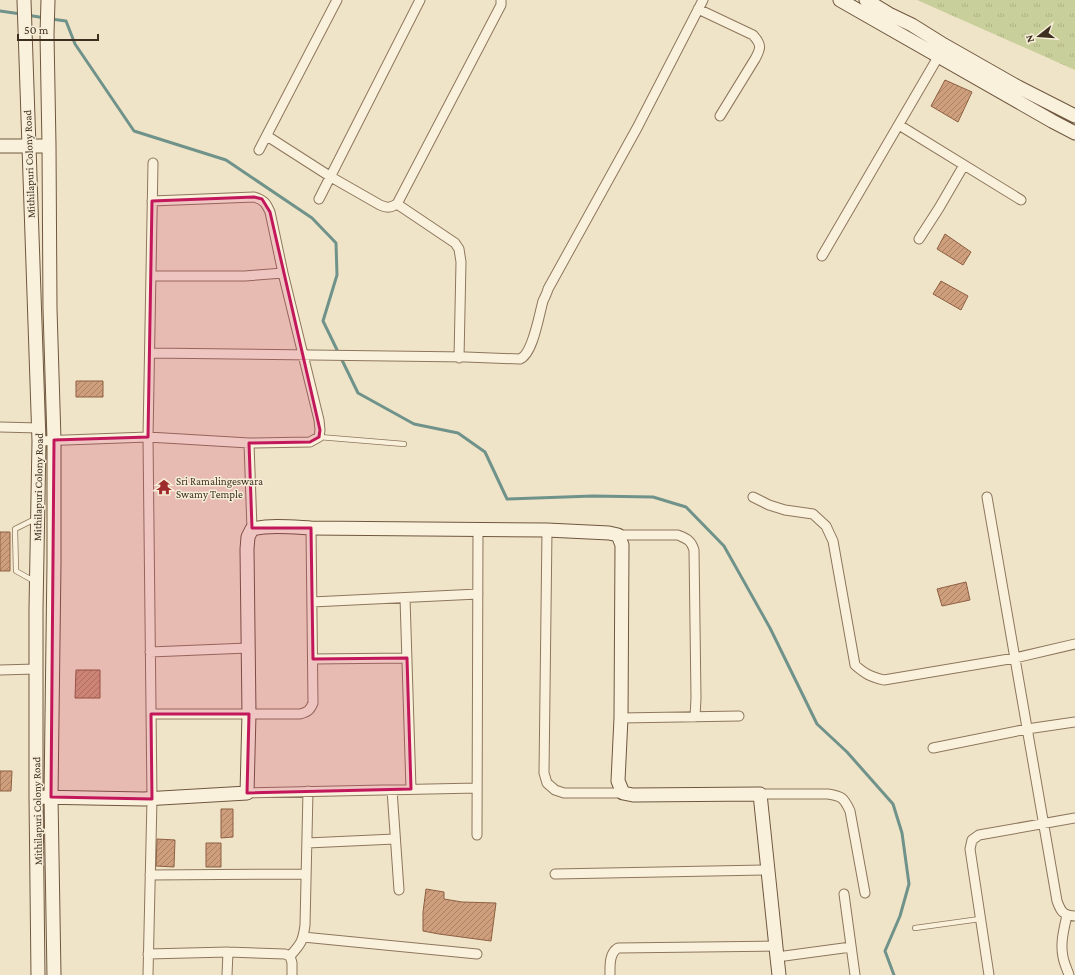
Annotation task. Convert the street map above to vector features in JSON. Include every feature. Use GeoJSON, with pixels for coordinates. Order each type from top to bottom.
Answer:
{"type":"FeatureCollection","features":[{"type":"Feature","properties":{"kind":"street","name":"Mithilapuri Colony Road"},"geometry":{"type":"LineString","coordinates":[[24,0],[39,428],[36,582],[38,975]]}},
{"type":"Feature","properties":{"kind":"street","name":"Mithilapuri Colony Road"},"geometry":{"type":"LineString","coordinates":[[48,0],[47,34],[50,309],[54,440],[54,609],[51,797],[54,975]]}},
{"type":"Feature","properties":{"kind":"street"},"geometry":{"type":"LineString","coordinates":[[259,150],[337,0]]}},
{"type":"Feature","properties":{"kind":"street"},"geometry":{"type":"LineString","coordinates":[[319,200],[420,0]]}},
{"type":"Feature","properties":{"kind":"street"},"geometry":{"type":"LineString","coordinates":[[267,136],[380,205],[386,208],[392,207],[396,204],[501,5],[501,0]]}},
{"type":"Feature","properties":{"kind":"street"},"geometry":{"type":"LineString","coordinates":[[150,353],[524,358],[528,352],[534,335],[548,289],[637,128],[703,0]]}},
{"type":"Feature","properties":{"kind":"street"},"geometry":{"type":"LineString","coordinates":[[840,0],[1075,116]]}},
{"type":"Feature","properties":{"kind":"street"},"geometry":{"type":"LineString","coordinates":[[866,0],[889,14],[912,25],[942,51],[1052,121],[1075,133]]}},
{"type":"Feature","properties":{"kind":"street"},"geometry":{"type":"LineString","coordinates":[[698,9],[753,35],[758,41],[760,50],[720,116]]}},
{"type":"Feature","properties":{"kind":"street"},"geometry":{"type":"LineString","coordinates":[[822,256],[942,51]]}},
{"type":"Feature","properties":{"kind":"street"},"geometry":{"type":"LineString","coordinates":[[899,125],[1021,200]]}},
{"type":"Feature","properties":{"kind":"street"},"geometry":{"type":"LineString","coordinates":[[0,146],[49,146]]}},
{"type":"Feature","properties":{"kind":"street"},"geometry":{"type":"LineString","coordinates":[[148,975],[152,799],[148,437],[153,163]]}},
{"type":"Feature","properties":{"kind":"street"},"geometry":{"type":"LineString","coordinates":[[919,239],[964,165]]}},
{"type":"Feature","properties":{"kind":"street"},"geometry":{"type":"LineString","coordinates":[[39,441],[148,437],[249,443],[310,442],[319,437],[320,425],[267,204],[254,197],[152,201]]}},
{"type":"Feature","properties":{"kind":"street"},"geometry":{"type":"LineString","coordinates":[[396,204],[455,243],[459,249],[461,259],[459,358]]}},
{"type":"Feature","properties":{"kind":"street"},"geometry":{"type":"LineString","coordinates":[[151,276],[245,276],[283,272]]}},
{"type":"Feature","properties":{"kind":"street"},"geometry":{"type":"LineString","coordinates":[[0,427],[39,428]]}},
{"type":"Feature","properties":{"kind":"street"},"geometry":{"type":"LineString","coordinates":[[247,793],[249,714],[247,549],[248,537],[252,529],[249,443]]}},
{"type":"Feature","properties":{"kind":"street"},"geometry":{"type":"LineString","coordinates":[[753,497],[769,505],[785,510],[813,514],[826,526],[833,541],[855,665],[864,673],[874,678],[884,680],[1014,658],[1075,644]]}},
{"type":"Feature","properties":{"kind":"street"},"geometry":{"type":"LineString","coordinates":[[987,497],[1057,901],[1060,910],[1071,916],[1062,940],[1063,957],[1069,975]]}},
{"type":"Feature","properties":{"kind":"street"},"geometry":{"type":"LineString","coordinates":[[252,529],[272,527],[547,530],[618,535],[678,535],[687,539],[692,544],[694,550],[695,717]]}},
{"type":"Feature","properties":{"kind":"street"},"geometry":{"type":"LineString","coordinates":[[151,714],[300,714],[307,712],[310,709],[313,703],[311,528]]}},
{"type":"Feature","properties":{"kind":"street"},"geometry":{"type":"LineString","coordinates":[[477,835],[478,530]]}},
{"type":"Feature","properties":{"kind":"street"},"geometry":{"type":"LineString","coordinates":[[547,530],[544,773],[547,784],[555,790],[564,793],[623,793],[633,795],[839,795],[847,803],[850,811],[865,893]]}},
{"type":"Feature","properties":{"kind":"street"},"geometry":{"type":"LineString","coordinates":[[618,535],[622,545],[621,718],[618,781],[623,793]]}},
{"type":"Feature","properties":{"kind":"street"},"geometry":{"type":"LineString","coordinates":[[312,602],[478,594]]}},
{"type":"Feature","properties":{"kind":"street"},"geometry":{"type":"LineString","coordinates":[[405,598],[411,789]]}},
{"type":"Feature","properties":{"kind":"street"},"geometry":{"type":"LineString","coordinates":[[36,609],[54,609]]}},
{"type":"Feature","properties":{"kind":"street"},"geometry":{"type":"LineString","coordinates":[[150,652],[248,648]]}},
{"type":"Feature","properties":{"kind":"street"},"geometry":{"type":"LineString","coordinates":[[313,659],[407,658]]}},
{"type":"Feature","properties":{"kind":"street"},"geometry":{"type":"LineString","coordinates":[[0,670],[36,669]]}},
{"type":"Feature","properties":{"kind":"street"},"geometry":{"type":"LineString","coordinates":[[621,718],[739,716]]}},
{"type":"Feature","properties":{"kind":"street"},"geometry":{"type":"LineString","coordinates":[[933,748],[1027,729],[1075,722]]}},
{"type":"Feature","properties":{"kind":"street"},"geometry":{"type":"LineString","coordinates":[[36,797],[152,799],[247,793],[477,788]]}},
{"type":"Feature","properties":{"kind":"street"},"geometry":{"type":"LineString","coordinates":[[392,790],[399,890]]}},
{"type":"Feature","properties":{"kind":"street"},"geometry":{"type":"LineString","coordinates":[[290,956],[299,947],[303,937],[305,924],[308,792]]}},
{"type":"Feature","properties":{"kind":"street"},"geometry":{"type":"LineString","coordinates":[[760,794],[779,975]]}},
{"type":"Feature","properties":{"kind":"street"},"geometry":{"type":"LineString","coordinates":[[989,975],[970,849],[972,840],[979,835],[1075,818]]}},
{"type":"Feature","properties":{"kind":"street"},"geometry":{"type":"LineString","coordinates":[[307,843],[395,839]]}},
{"type":"Feature","properties":{"kind":"street"},"geometry":{"type":"LineString","coordinates":[[555,874],[768,870]]}},
{"type":"Feature","properties":{"kind":"street"},"geometry":{"type":"LineString","coordinates":[[150,875],[306,874]]}},
{"type":"Feature","properties":{"kind":"street"},"geometry":{"type":"LineString","coordinates":[[844,894],[855,975]]}},
{"type":"Feature","properties":{"kind":"street"},"geometry":{"type":"LineString","coordinates":[[303,937],[477,954]]}},
{"type":"Feature","properties":{"kind":"street"},"geometry":{"type":"LineString","coordinates":[[610,975],[613,950],[618,948],[776,952],[851,947]]}},
{"type":"Feature","properties":{"kind":"street"},"geometry":{"type":"LineString","coordinates":[[148,954],[228,952],[285,954],[290,956]]}},
{"type":"Feature","properties":{"kind":"street"},"geometry":{"type":"LineString","coordinates":[[227,975],[228,952]]}},
{"type":"Feature","properties":{"kind":"street"},"geometry":{"type":"LineString","coordinates":[[290,956],[292,963],[292,975]]}},
{"type":"Feature","properties":{"kind":"lane"},"geometry":{"type":"LineString","coordinates":[[319,437],[404,444]]}},
{"type":"Feature","properties":{"kind":"lane"},"geometry":{"type":"LineString","coordinates":[[36,582],[16,572],[15,529],[37,518]]}},
{"type":"Feature","properties":{"kind":"lane"},"geometry":{"type":"LineString","coordinates":[[915,928],[980,919]]}},
{"type":"Feature","properties":{"kind":"highlighted area"},"geometry":{"type":"Polygon","coordinates":[[[254,197],[262,199],[270,212],[320,430],[319,437],[310,442],[249,443],[252,528],[311,528],[313,659],[407,658],[411,789],[247,793],[249,714],[151,714],[152,799],[51,797],[54,440],[148,437],[152,201],[254,197]]]}},
{"type":"Feature","properties":{"kind":"green space"},"geometry":{"type":"Polygon","coordinates":[[[917,0],[1075,0],[1075,70],[917,0]]]}},
{"type":"Feature","properties":{"kind":"building"},"geometry":{"type":"Polygon","coordinates":[[[945,80],[972,92],[958,122],[931,106],[945,80]]]}},
{"type":"Feature","properties":{"kind":"building"},"geometry":{"type":"Polygon","coordinates":[[[945,234],[971,252],[963,265],[937,249],[945,234]]]}},
{"type":"Feature","properties":{"kind":"building"},"geometry":{"type":"Polygon","coordinates":[[[941,281],[968,296],[961,310],[933,294],[941,281]]]}},
{"type":"Feature","properties":{"kind":"building"},"geometry":{"type":"Polygon","coordinates":[[[76,381],[103,381],[103,397],[76,397],[76,381]]]}},
{"type":"Feature","properties":{"kind":"building"},"geometry":{"type":"Polygon","coordinates":[[[0,532],[10,532],[10,571],[0,571],[0,532]]]}},
{"type":"Feature","properties":{"kind":"building"},"geometry":{"type":"Polygon","coordinates":[[[966,582],[970,600],[942,606],[937,589],[966,582]]]}},
{"type":"Feature","properties":{"kind":"building"},"geometry":{"type":"Polygon","coordinates":[[[76,670],[100,670],[100,698],[75,698],[76,670]]]}},
{"type":"Feature","properties":{"kind":"building"},"geometry":{"type":"Polygon","coordinates":[[[0,771],[12,771],[11,791],[0,791],[0,771]]]}},
{"type":"Feature","properties":{"kind":"building"},"geometry":{"type":"Polygon","coordinates":[[[221,809],[233,809],[233,837],[221,838],[221,809]]]}},
{"type":"Feature","properties":{"kind":"building"},"geometry":{"type":"Polygon","coordinates":[[[157,839],[175,840],[174,867],[156,866],[157,839]]]}},
{"type":"Feature","properties":{"kind":"building"},"geometry":{"type":"Polygon","coordinates":[[[206,843],[221,843],[221,867],[206,867],[206,843]]]}},
{"type":"Feature","properties":{"kind":"building"},"geometry":{"type":"Polygon","coordinates":[[[426,889],[444,892],[444,899],[462,902],[496,903],[491,941],[423,931],[423,912],[426,889]]]}},
{"type":"Feature","properties":{"kind":"waterway"},"geometry":{"type":"LineString","coordinates":[[0,11],[21,14]]}},
{"type":"Feature","properties":{"kind":"waterway"},"geometry":{"type":"LineString","coordinates":[[27,15],[45,18]]}},
{"type":"Feature","properties":{"kind":"waterway"},"geometry":{"type":"LineString","coordinates":[[51,19],[66,21],[75,44],[134,131],[226,160],[312,218],[336,243],[337,275],[323,321],[358,393],[414,424],[458,433],[485,452],[507,499],[593,496],[653,497],[686,507],[724,546],[770,628],[817,724],[847,752],[893,804],[902,833],[909,884],[900,916],[885,951],[894,975]]}},
{"type":"Feature","properties":{"kind":"place","name":"Sri Ramalingeswara Swamy Temple"},"geometry":{"type":"Point","coordinates":[164,487]}}]}
